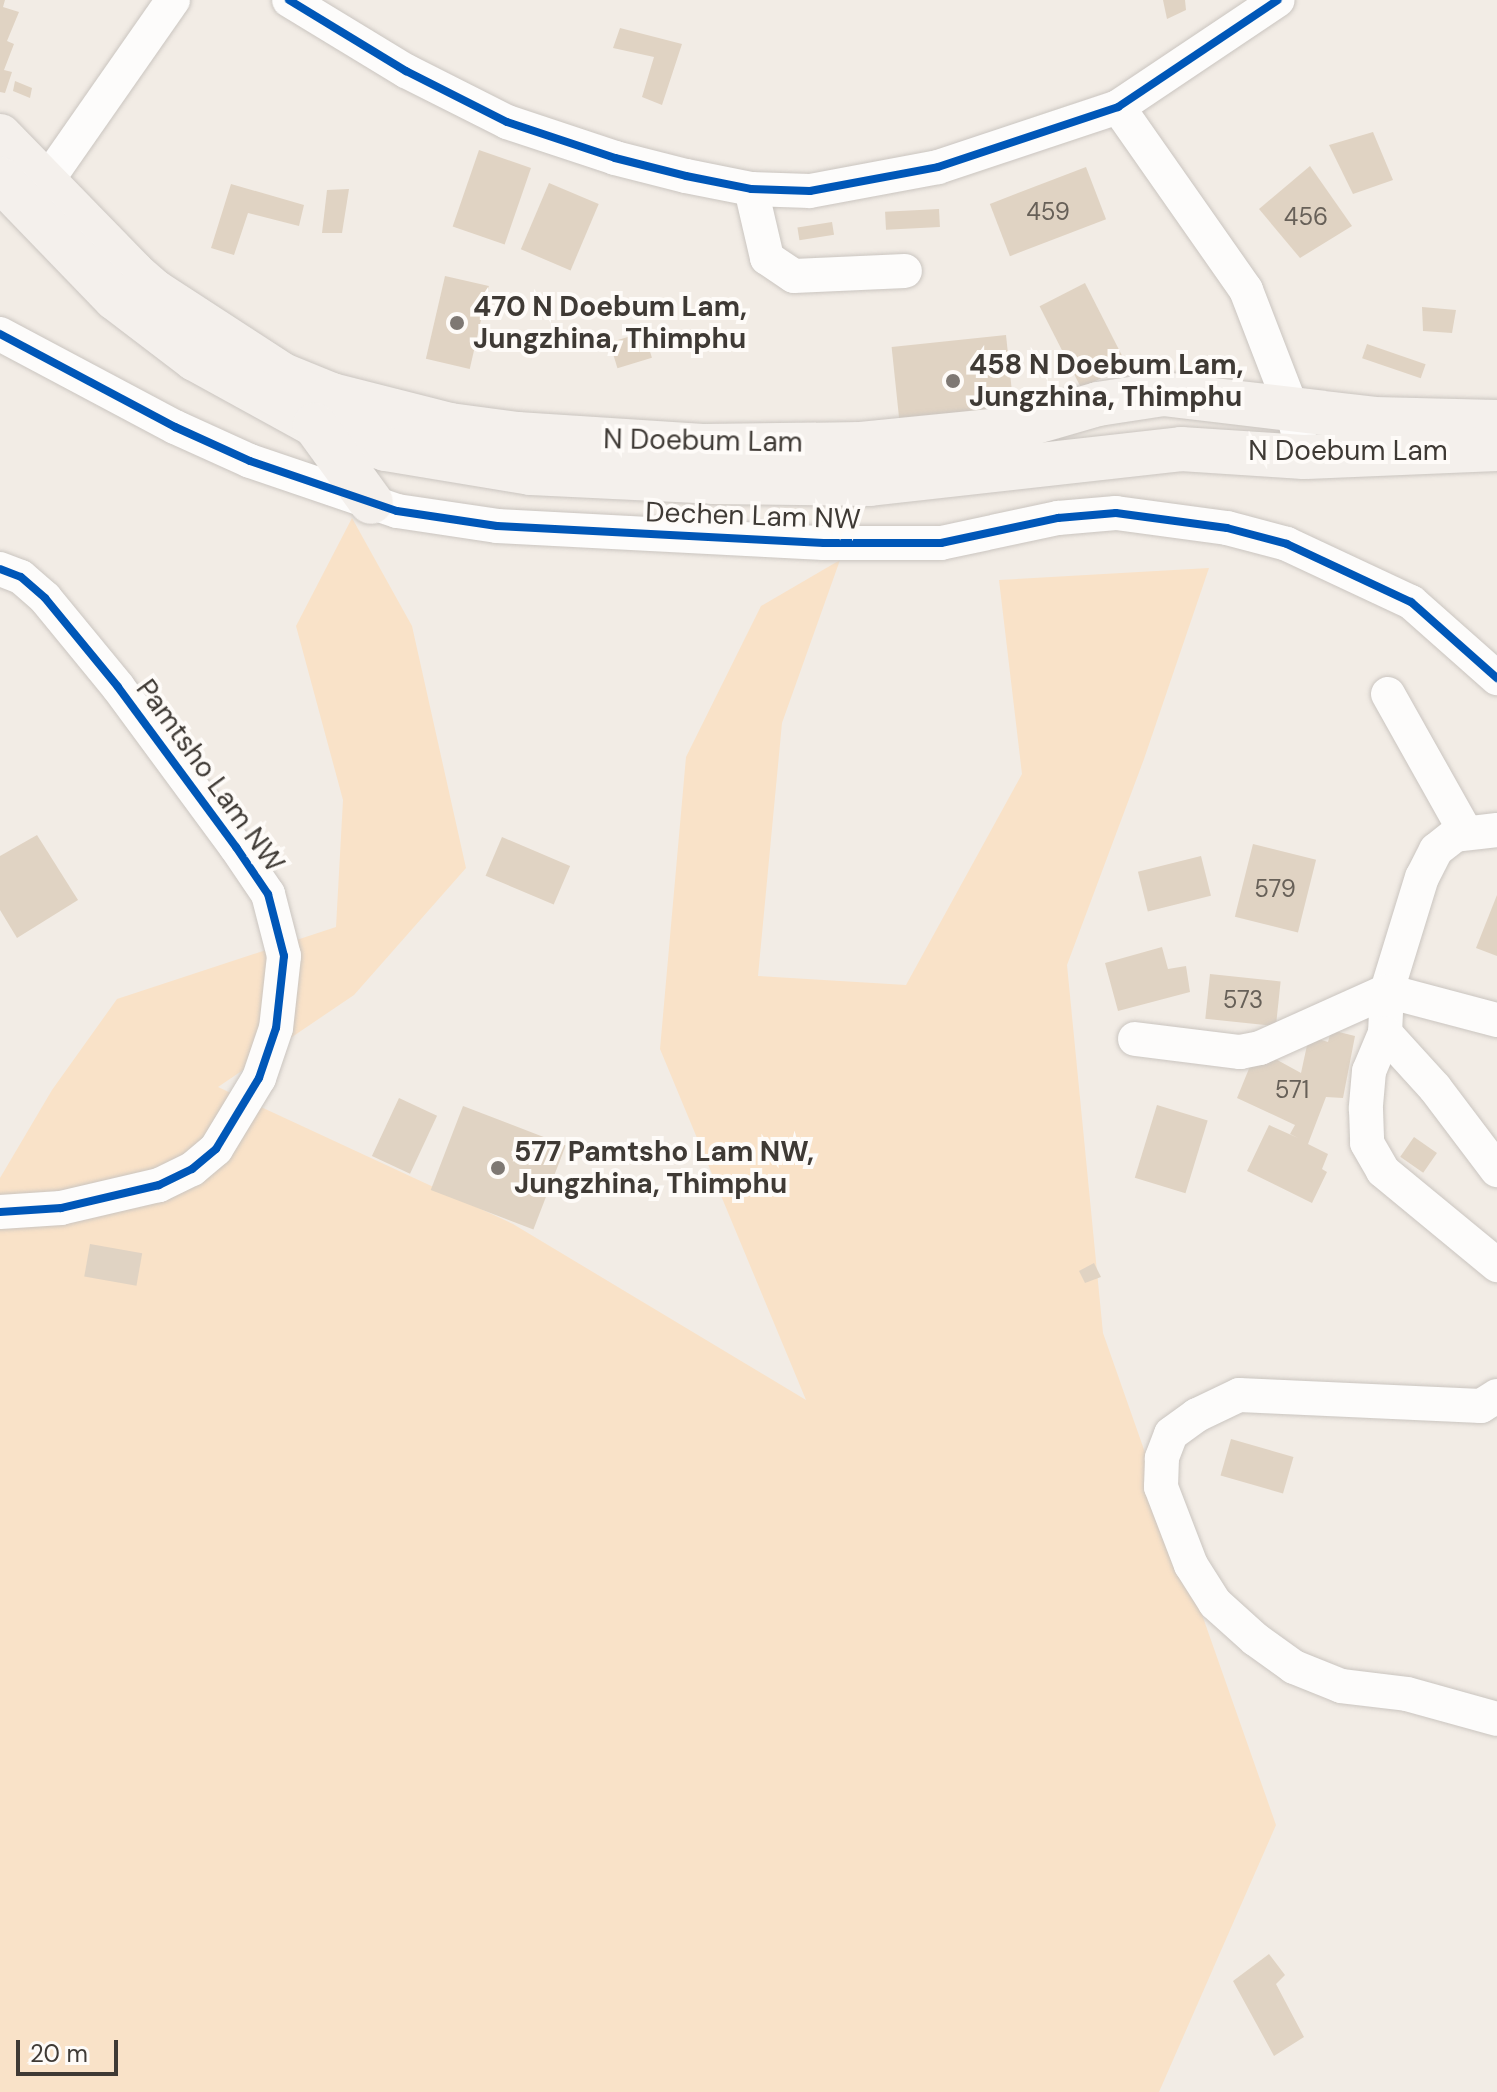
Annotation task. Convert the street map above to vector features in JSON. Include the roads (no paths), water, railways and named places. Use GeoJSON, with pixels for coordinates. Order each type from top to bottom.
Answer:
{"type":"FeatureCollection","features":[{"type":"Feature","properties":{"kind":"main road","name":"N Doebum Lam"},"geometry":{"type":"LineString","coordinates":[[0,136],[155,292],[283,375],[377,408],[450,425],[517,434],[703,446],[861,444],[1011,429],[1098,404],[1163,394],[1375,419],[1497,422]]}},
{"type":"Feature","properties":{"kind":"main road","name":"N Doebum Lam"},"geometry":{"type":"LineString","coordinates":[[0,179],[115,298],[195,359],[315,425],[386,449],[531,473],[713,482],[870,484],[1181,449],[1304,457],[1497,449]]}},
{"type":"Feature","properties":{"kind":"main road"},"geometry":{"type":"LineString","coordinates":[[315,425],[371,502]]}},
{"type":"Feature","properties":{"kind":"street"},"geometry":{"type":"LineString","coordinates":[[46,182],[173,0]]}},
{"type":"Feature","properties":{"kind":"street"},"geometry":{"type":"LineString","coordinates":[[289,0],[406,71],[507,122],[615,158],[751,189],[810,191],[938,167],[1118,107],[1278,0]]}},
{"type":"Feature","properties":{"kind":"street"},"geometry":{"type":"LineString","coordinates":[[1118,107],[1246,290],[1292,409],[1304,457]]}},
{"type":"Feature","properties":{"kind":"street"},"geometry":{"type":"LineString","coordinates":[[751,189],[767,258],[794,276],[905,271]]}},
{"type":"Feature","properties":{"kind":"street","name":"Dechen Lam NW"},"geometry":{"type":"LineString","coordinates":[[0,334],[175,427],[250,461],[397,511],[497,526],[824,543],[941,543],[1058,518],[1116,513],[1213,526],[1287,544],[1411,602],[1497,678]]}},
{"type":"Feature","properties":{"kind":"street","name":"Pamtsho Lam NW"},"geometry":{"type":"LineString","coordinates":[[0,569],[21,577],[45,598],[118,687],[227,834],[268,894],[284,956],[276,1028],[259,1078],[216,1149],[192,1169],[159,1185],[74,1206],[0,1212]]}},
{"type":"Feature","properties":{"kind":"street"},"geometry":{"type":"LineString","coordinates":[[1388,694],[1481,831],[1436,850],[1422,877],[1387,991],[1385,1033],[1369,1071],[1367,1143],[1383,1171],[1497,1265]]}},
{"type":"Feature","properties":{"kind":"street"},"geometry":{"type":"LineString","coordinates":[[1135,1039],[1240,1052],[1260,1048],[1387,991],[1497,1020]]}},
{"type":"Feature","properties":{"kind":"street"},"geometry":{"type":"LineString","coordinates":[[1385,1033],[1435,1088],[1497,1170]]}},
{"type":"Feature","properties":{"kind":"street"},"geometry":{"type":"LineString","coordinates":[[1497,1396],[1481,1406],[1239,1395],[1197,1415],[1171,1434],[1162,1458],[1161,1487],[1191,1565],[1215,1603],[1294,1667],[1341,1686],[1407,1694],[1497,1719]]}},
{"type":"Feature","properties":{"kind":"place","name":"470 N Doebum Lam, Jungzhina, Thimphu"},"geometry":{"type":"Point","coordinates":[457,323]}},
{"type":"Feature","properties":{"kind":"place","name":"458 N Doebum Lam, Jungzhina, Thimphu"},"geometry":{"type":"Point","coordinates":[953,381]}},
{"type":"Feature","properties":{"kind":"place","name":"577 Pamtsho Lam NW, Jungzhina, Thimphu"},"geometry":{"type":"Point","coordinates":[498,1168]}}]}
